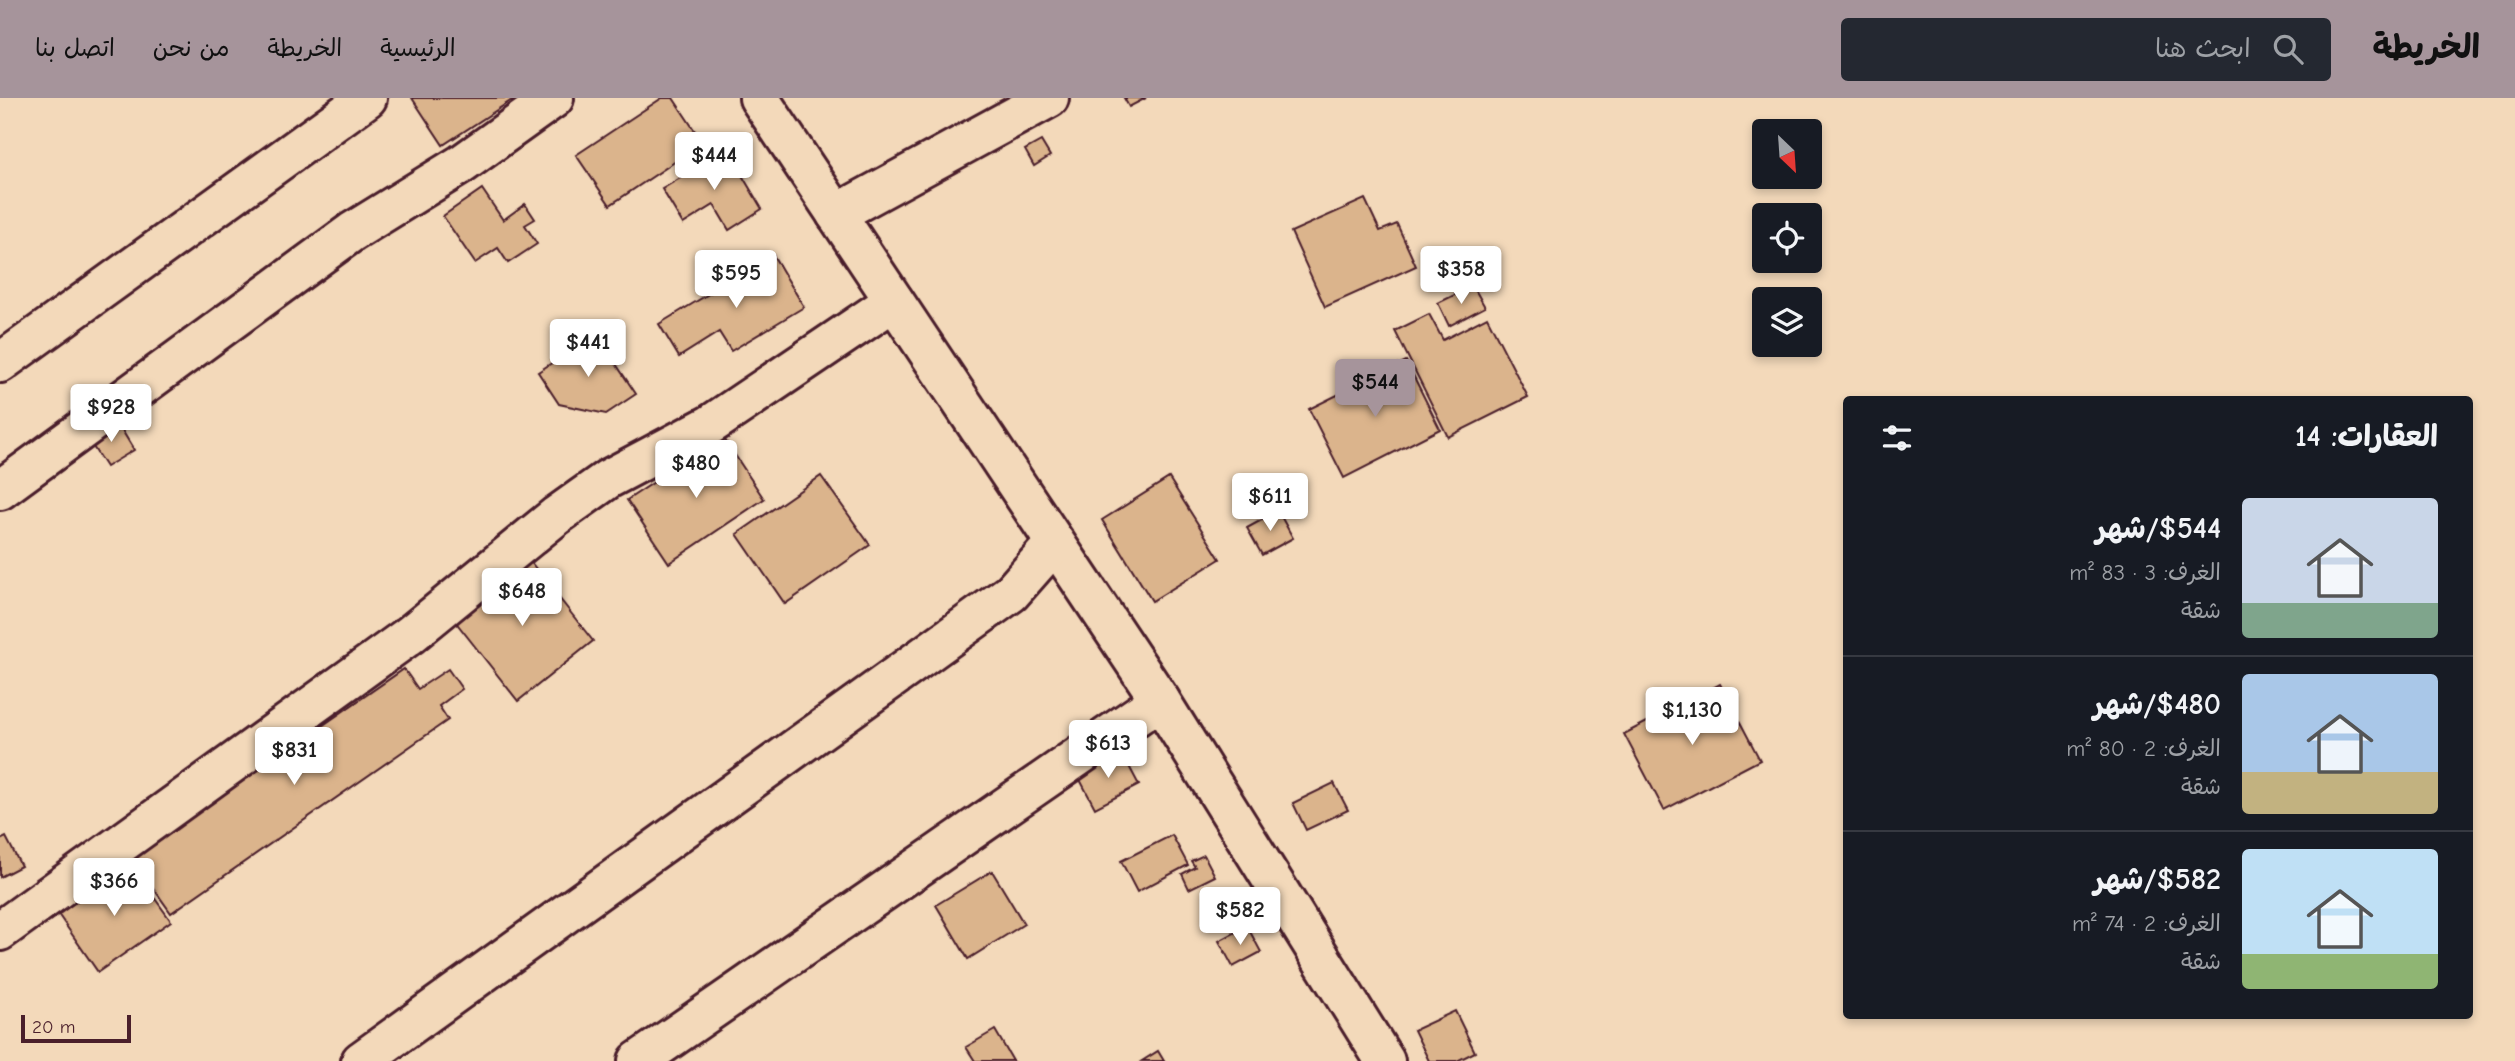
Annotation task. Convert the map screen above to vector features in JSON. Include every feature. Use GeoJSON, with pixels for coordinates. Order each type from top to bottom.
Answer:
{"type":"FeatureCollection","features":[{"type":"Feature","properties":{"kind":"street"},"geometry":{"type":"LineString","coordinates":[[0,363],[368,98]]}},
{"type":"Feature","properties":{"kind":"street"},"geometry":{"type":"LineString","coordinates":[[0,490],[352,232],[462,164],[554,98]]}},
{"type":"Feature","properties":{"kind":"street"},"geometry":{"type":"LineString","coordinates":[[759,98],[1160,700],[1385,1061]]}},
{"type":"Feature","properties":{"kind":"street"},"geometry":{"type":"LineString","coordinates":[[836,214],[1049,98]]}},
{"type":"Feature","properties":{"kind":"street"},"geometry":{"type":"LineString","coordinates":[[0,931],[410,635],[556,516],[608,479],[710,425],[894,301]]}},
{"type":"Feature","properties":{"kind":"street"},"geometry":{"type":"LineString","coordinates":[[360,1061],[1011,593],[1055,543]]}},
{"type":"Feature","properties":{"kind":"street"},"geometry":{"type":"LineString","coordinates":[[638,1061],[1160,700]]}},
{"type":"Feature","properties":{"kind":"building"},"geometry":{"type":"Polygon","coordinates":[[[412,98],[515,98],[443,145],[412,98]]]}},
{"type":"Feature","properties":{"kind":"building"},"geometry":{"type":"Polygon","coordinates":[[[662,98],[673,98],[703,143],[610,205],[576,155],[662,98]]]}},
{"type":"Feature","properties":{"kind":"building"},"geometry":{"type":"Polygon","coordinates":[[[1124,98],[1146,98],[1129,107],[1124,98]]]}},
{"type":"Feature","properties":{"kind":"building"},"geometry":{"type":"Polygon","coordinates":[[[1041,141],[1050,156],[1034,166],[1025,150],[1041,141]]]}},
{"type":"Feature","properties":{"kind":"building"},"geometry":{"type":"Polygon","coordinates":[[[727,150],[762,209],[729,230],[714,205],[683,224],[662,189],[727,150]]]}},
{"type":"Feature","properties":{"kind":"building"},"geometry":{"type":"Polygon","coordinates":[[[482,189],[503,220],[525,204],[535,219],[525,225],[537,244],[508,263],[498,248],[475,263],[443,216],[482,189]]]}},
{"type":"Feature","properties":{"kind":"building"},"geometry":{"type":"Polygon","coordinates":[[[1365,199],[1380,231],[1397,224],[1416,266],[1325,307],[1291,232],[1365,199]]]}},
{"type":"Feature","properties":{"kind":"building"},"geometry":{"type":"Polygon","coordinates":[[[773,255],[804,307],[731,351],[719,332],[679,357],[659,324],[773,255]]]}},
{"type":"Feature","properties":{"kind":"building"},"geometry":{"type":"Polygon","coordinates":[[[1473,286],[1485,307],[1449,326],[1438,303],[1473,286]]]}},
{"type":"Feature","properties":{"kind":"building"},"geometry":{"type":"Polygon","coordinates":[[[1429,314],[1443,340],[1487,317],[1528,397],[1448,437],[1395,331],[1429,314]]]}},
{"type":"Feature","properties":{"kind":"building"},"geometry":{"type":"Polygon","coordinates":[[[596,334],[636,394],[606,414],[559,404],[538,372],[596,334]]]}},
{"type":"Feature","properties":{"kind":"building"},"geometry":{"type":"Polygon","coordinates":[[[1406,361],[1440,429],[1344,478],[1309,409],[1406,361]]]}},
{"type":"Feature","properties":{"kind":"building"},"geometry":{"type":"Polygon","coordinates":[[[117,422],[134,450],[106,467],[88,439],[117,422]]]}},
{"type":"Feature","properties":{"kind":"building"},"geometry":{"type":"Polygon","coordinates":[[[723,437],[764,499],[669,563],[627,500],[723,437]]]}},
{"type":"Feature","properties":{"kind":"building"},"geometry":{"type":"Polygon","coordinates":[[[821,476],[870,545],[785,604],[737,534],[821,476]]]}},
{"type":"Feature","properties":{"kind":"building"},"geometry":{"type":"Polygon","coordinates":[[[1169,478],[1220,559],[1152,601],[1102,520],[1169,478]]]}},
{"type":"Feature","properties":{"kind":"building"},"geometry":{"type":"Polygon","coordinates":[[[1278,511],[1293,538],[1262,555],[1247,528],[1278,511]]]}},
{"type":"Feature","properties":{"kind":"building"},"geometry":{"type":"Polygon","coordinates":[[[526,556],[593,641],[518,701],[451,616],[526,556]]]}},
{"type":"Feature","properties":{"kind":"building"},"geometry":{"type":"Polygon","coordinates":[[[404,669],[418,689],[448,669],[462,689],[439,706],[448,720],[171,913],[132,858],[404,669]]]}},
{"type":"Feature","properties":{"kind":"building"},"geometry":{"type":"Polygon","coordinates":[[[1720,684],[1760,760],[1664,810],[1624,734],[1720,684]]]}},
{"type":"Feature","properties":{"kind":"building"},"geometry":{"type":"Polygon","coordinates":[[[1121,751],[1139,785],[1095,808],[1077,774],[1121,751]]]}},
{"type":"Feature","properties":{"kind":"building"},"geometry":{"type":"Polygon","coordinates":[[[1334,783],[1348,810],[1306,830],[1293,803],[1334,783]]]}},
{"type":"Feature","properties":{"kind":"building"},"geometry":{"type":"Polygon","coordinates":[[[1172,835],[1188,865],[1137,892],[1121,861],[1172,835]]]}},
{"type":"Feature","properties":{"kind":"building"},"geometry":{"type":"Polygon","coordinates":[[[6,837],[21,866],[0,877],[0,840],[6,837]]]}},
{"type":"Feature","properties":{"kind":"building"},"geometry":{"type":"Polygon","coordinates":[[[1204,855],[1215,876],[1189,889],[1182,874],[1195,867],[1191,861],[1204,855]]]}},
{"type":"Feature","properties":{"kind":"building"},"geometry":{"type":"Polygon","coordinates":[[[130,864],[171,921],[98,972],[58,914],[130,864]]]}},
{"type":"Feature","properties":{"kind":"building"},"geometry":{"type":"Polygon","coordinates":[[[992,871],[1024,924],[968,959],[936,905],[992,871]]]}},
{"type":"Feature","properties":{"kind":"building"},"geometry":{"type":"Polygon","coordinates":[[[1247,926],[1261,952],[1233,967],[1219,941],[1247,926]]]}},
{"type":"Feature","properties":{"kind":"building"},"geometry":{"type":"Polygon","coordinates":[[[1455,1011],[1475,1052],[1457,1061],[1429,1061],[1414,1030],[1455,1011]]]}},
{"type":"Feature","properties":{"kind":"building"},"geometry":{"type":"Polygon","coordinates":[[[995,1030],[1013,1061],[975,1061],[966,1047],[995,1030]]]}},
{"type":"Feature","properties":{"kind":"building"},"geometry":{"type":"Polygon","coordinates":[[[1158,1051],[1164,1061],[1142,1061],[1158,1051]]]}}]}
